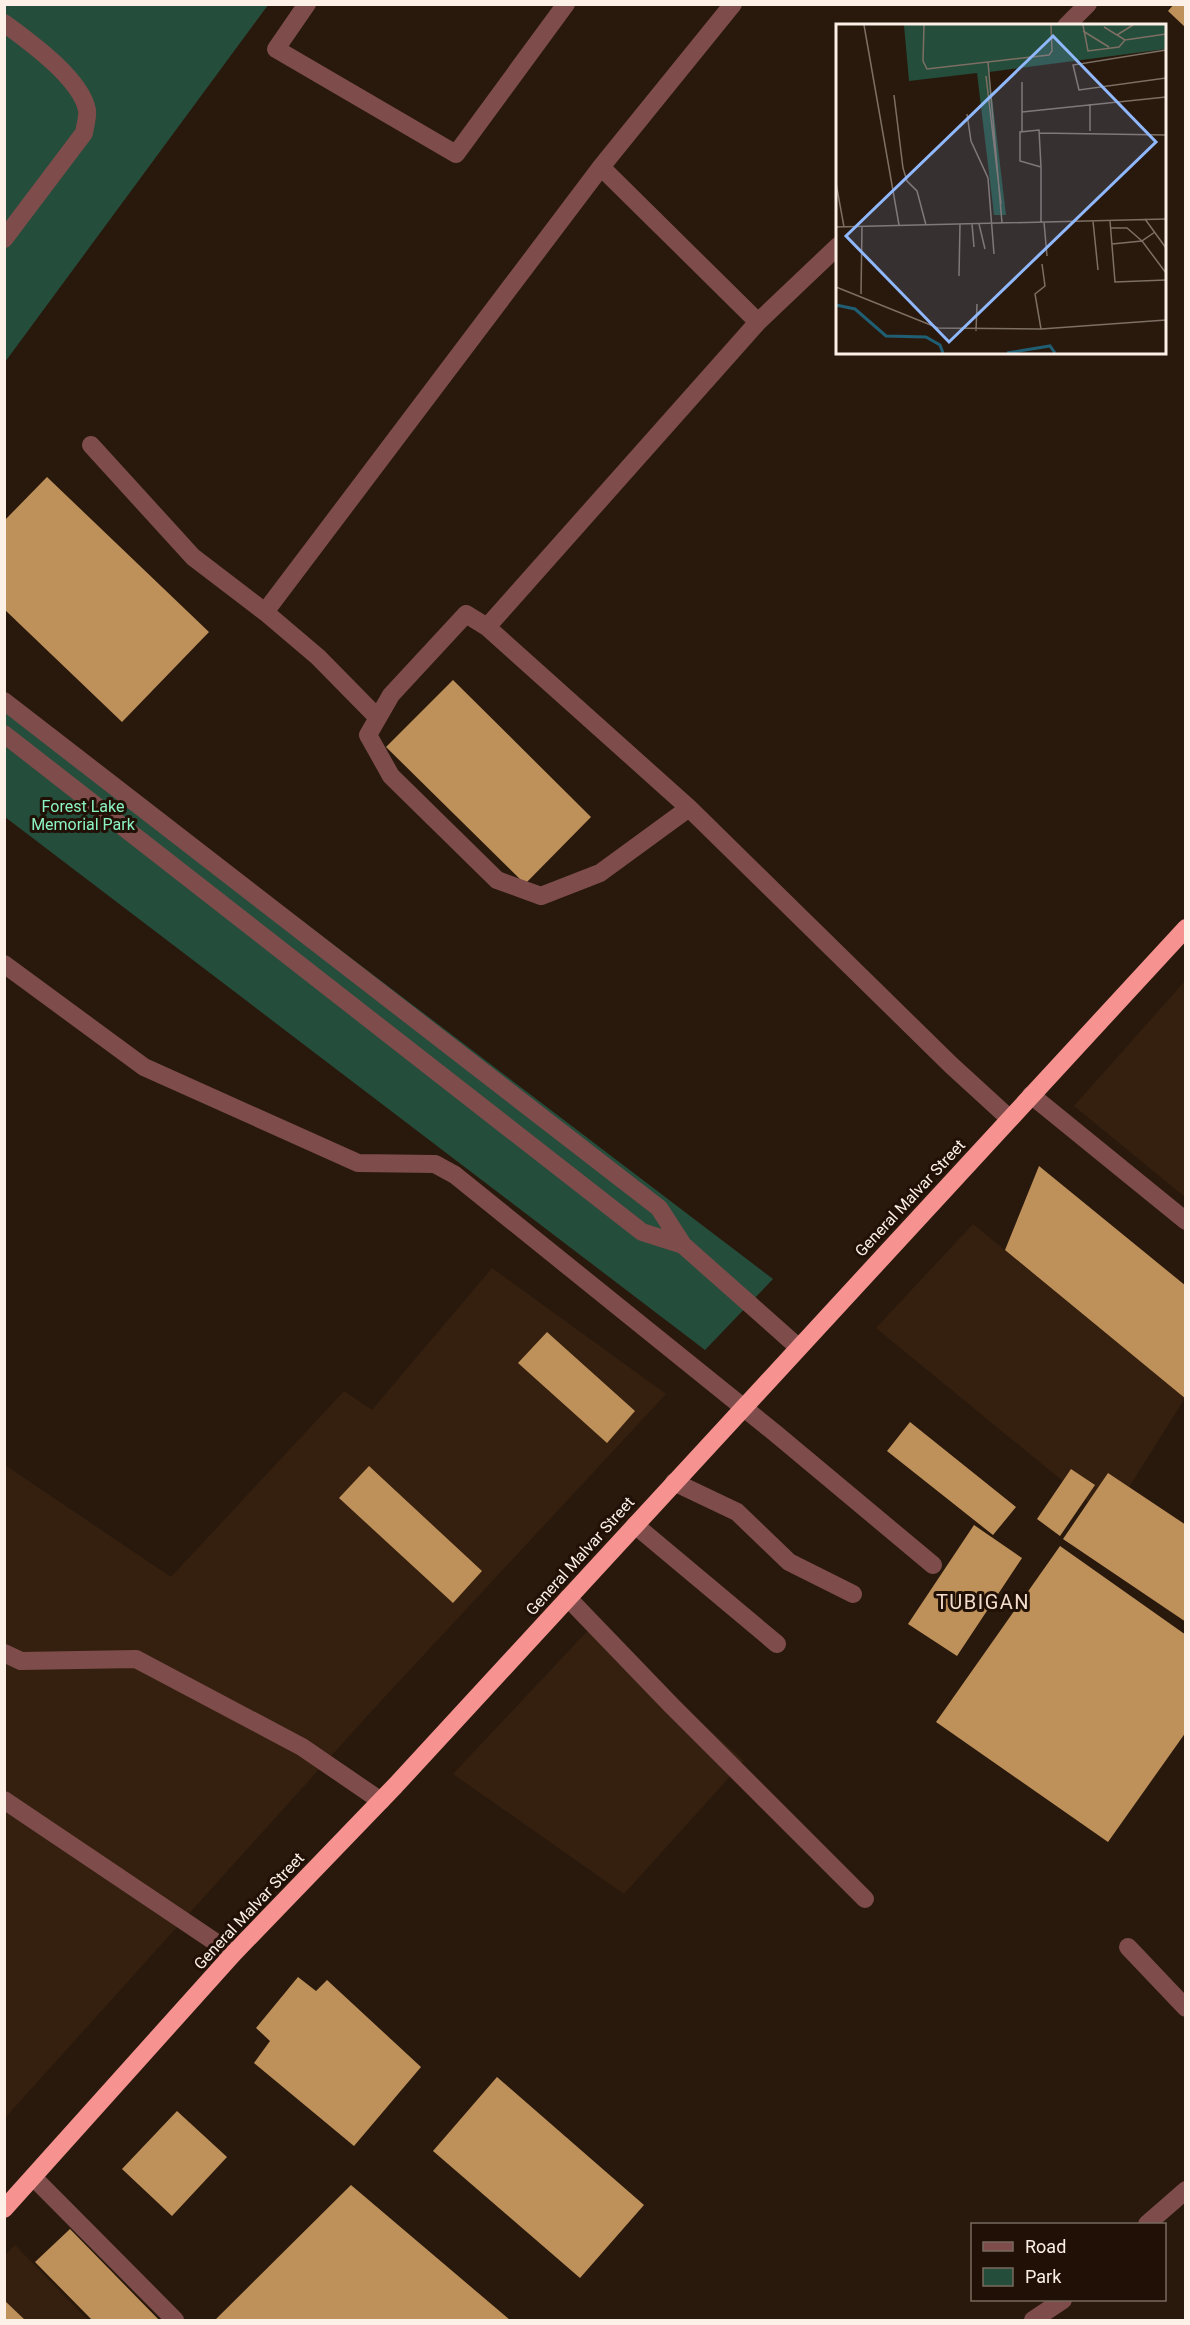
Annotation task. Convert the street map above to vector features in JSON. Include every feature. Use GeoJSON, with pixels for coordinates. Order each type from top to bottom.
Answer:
{"type":"FeatureCollection","features":[{"type":"Feature","properties":{"kind":"highway","name":"General Malvar Street"},"geometry":{"type":"LineString","coordinates":[[4,2209],[233,1954],[381,1801],[1185,928]]}},
{"type":"Feature","properties":{"kind":"street"},"geometry":{"type":"LineString","coordinates":[[307,4],[276,49],[456,154],[566,4]]}},
{"type":"Feature","properties":{"kind":"street"},"geometry":{"type":"LineString","coordinates":[[265,612],[601,167],[733,4]]}},
{"type":"Feature","properties":{"kind":"street"},"geometry":{"type":"LineString","coordinates":[[1068,24],[1088,4]]}},
{"type":"Feature","properties":{"kind":"street"},"geometry":{"type":"LineString","coordinates":[[4,23],[79,90],[87,112],[84,133],[4,239]]}},
{"type":"Feature","properties":{"kind":"street"},"geometry":{"type":"LineString","coordinates":[[601,167],[758,322]]}},
{"type":"Feature","properties":{"kind":"street"},"geometry":{"type":"LineString","coordinates":[[487,627],[758,322],[836,247]]}},
{"type":"Feature","properties":{"kind":"street"},"geometry":{"type":"LineString","coordinates":[[92,445],[193,557],[265,612],[318,657],[378,718]]}},
{"type":"Feature","properties":{"kind":"street"},"geometry":{"type":"LineString","coordinates":[[689,808],[600,873],[541,896],[497,880],[391,776],[368,735],[391,695],[466,614],[487,627],[689,808],[942,1057],[1010,1119]]}},
{"type":"Feature","properties":{"kind":"street"},"geometry":{"type":"LineString","coordinates":[[4,701],[659,1208],[683,1245],[798,1347]]}},
{"type":"Feature","properties":{"kind":"street"},"geometry":{"type":"LineString","coordinates":[[4,734],[642,1232],[683,1245]]}},
{"type":"Feature","properties":{"kind":"street"},"geometry":{"type":"LineString","coordinates":[[4,964],[144,1067],[358,1163],[435,1164],[455,1175],[743,1407],[933,1565]]}},
{"type":"Feature","properties":{"kind":"street"},"geometry":{"type":"LineString","coordinates":[[1031,1095],[1185,1221]]}},
{"type":"Feature","properties":{"kind":"street"},"geometry":{"type":"LineString","coordinates":[[674,1482],[737,1512],[789,1562],[854,1594]]}},
{"type":"Feature","properties":{"kind":"street"},"geometry":{"type":"LineString","coordinates":[[635,1526],[777,1644]]}},
{"type":"Feature","properties":{"kind":"street"},"geometry":{"type":"LineString","coordinates":[[568,1598],[671,1705],[865,1899]]}},
{"type":"Feature","properties":{"kind":"street"},"geometry":{"type":"LineString","coordinates":[[4,1653],[21,1661],[136,1659],[302,1746],[381,1801]]}},
{"type":"Feature","properties":{"kind":"street"},"geometry":{"type":"LineString","coordinates":[[4,1800],[233,1954]]}},
{"type":"Feature","properties":{"kind":"street"},"geometry":{"type":"LineString","coordinates":[[1128,1947],[1185,2008]]}},
{"type":"Feature","properties":{"kind":"street"},"geometry":{"type":"LineString","coordinates":[[34,2178],[175,2320]]}},
{"type":"Feature","properties":{"kind":"street"},"geometry":{"type":"LineString","coordinates":[[1148,2223],[1185,2190]]}},
{"type":"Feature","properties":{"kind":"street"},"geometry":{"type":"LineString","coordinates":[[1033,2320],[1062,2301]]}},
{"type":"Feature","properties":{"kind":"shaded area"},"geometry":{"type":"Polygon","coordinates":[[[1185,981],[1185,1197],[1074,1106],[1185,981]]]}},
{"type":"Feature","properties":{"kind":"shaded area"},"geometry":{"type":"Polygon","coordinates":[[[973,1224],[1185,1398],[1109,1519],[876,1328],[973,1224]]]}},
{"type":"Feature","properties":{"kind":"shaded area"},"geometry":{"type":"Polygon","coordinates":[[[492,1268],[666,1394],[368,1715],[5,2118],[5,1465],[171,1577],[344,1391],[372,1410],[492,1268]]]}},
{"type":"Feature","properties":{"kind":"shaded area"},"geometry":{"type":"Polygon","coordinates":[[[593,1625],[744,1761],[624,1894],[453,1774],[593,1625]]]}},
{"type":"Feature","properties":{"kind":"shaded area"},"geometry":{"type":"Polygon","coordinates":[[[15,2245],[88,2320],[5,2320],[4,2256],[15,2245]]]}},
{"type":"Feature","properties":{"kind":"green space"},"geometry":{"type":"Polygon","coordinates":[[[5,5],[268,5],[5,362],[5,5]]]}},
{"type":"Feature","properties":{"kind":"green space","name":"Forest Lake Memorial Park"},"geometry":{"type":"Polygon","coordinates":[[[4,694],[773,1279],[705,1350],[5,817],[4,694]]]}},
{"type":"Feature","properties":{"kind":"building"},"geometry":{"type":"Polygon","coordinates":[[[1174,4],[1186,4],[1186,28],[1168,11],[1174,4]]]}},
{"type":"Feature","properties":{"kind":"building"},"geometry":{"type":"Polygon","coordinates":[[[47,477],[209,632],[122,722],[4,609],[4,521],[47,477]]]}},
{"type":"Feature","properties":{"kind":"building"},"geometry":{"type":"Polygon","coordinates":[[[453,680],[591,817],[525,884],[386,747],[453,680]]]}},
{"type":"Feature","properties":{"kind":"building"},"geometry":{"type":"Polygon","coordinates":[[[1039,1166],[1186,1286],[1186,1399],[1005,1250],[1039,1166]]]}},
{"type":"Feature","properties":{"kind":"building"},"geometry":{"type":"Polygon","coordinates":[[[547,1332],[635,1411],[607,1443],[518,1363],[547,1332]]]}},
{"type":"Feature","properties":{"kind":"building"},"geometry":{"type":"Polygon","coordinates":[[[910,1422],[1016,1507],[993,1535],[887,1451],[910,1422]]]}},
{"type":"Feature","properties":{"kind":"building"},"geometry":{"type":"Polygon","coordinates":[[[369,1466],[482,1571],[453,1603],[339,1498],[369,1466]]]}},
{"type":"Feature","properties":{"kind":"building"},"geometry":{"type":"Polygon","coordinates":[[[1071,1469],[1095,1485],[1060,1536],[1037,1519],[1071,1469]]]}},
{"type":"Feature","properties":{"kind":"building"},"geometry":{"type":"Polygon","coordinates":[[[1108,1473],[1186,1525],[1186,1622],[1063,1539],[1108,1473]]]}},
{"type":"Feature","properties":{"kind":"building"},"geometry":{"type":"Polygon","coordinates":[[[974,1525],[1022,1558],[957,1656],[908,1624],[974,1525]]]}},
{"type":"Feature","properties":{"kind":"building"},"geometry":{"type":"Polygon","coordinates":[[[1060,1546],[1186,1635],[1186,1732],[1108,1842],[936,1722],[1060,1546]]]}},
{"type":"Feature","properties":{"kind":"building"},"geometry":{"type":"Polygon","coordinates":[[[298,1977],[316,1991],[327,1980],[421,2067],[354,2146],[254,2063],[270,2041],[256,2028],[298,1977]]]}},
{"type":"Feature","properties":{"kind":"building"},"geometry":{"type":"Polygon","coordinates":[[[497,2077],[644,2205],[580,2278],[433,2151],[497,2077]]]}},
{"type":"Feature","properties":{"kind":"building"},"geometry":{"type":"Polygon","coordinates":[[[177,2111],[227,2157],[172,2216],[122,2169],[177,2111]]]}},
{"type":"Feature","properties":{"kind":"building"},"geometry":{"type":"Polygon","coordinates":[[[351,2185],[510,2320],[215,2320],[351,2185]]]}},
{"type":"Feature","properties":{"kind":"building"},"geometry":{"type":"Polygon","coordinates":[[[70,2229],[159,2320],[92,2320],[35,2262],[70,2229]]]}},
{"type":"Feature","properties":{"kind":"building"},"geometry":{"type":"Polygon","coordinates":[[[4,2300],[25,2320],[4,2320],[4,2300]]]}},
{"type":"Feature","properties":{"kind":"district","name":"TUBIGAN"},"geometry":{"type":"Point","coordinates":[983,1602]}}]}
